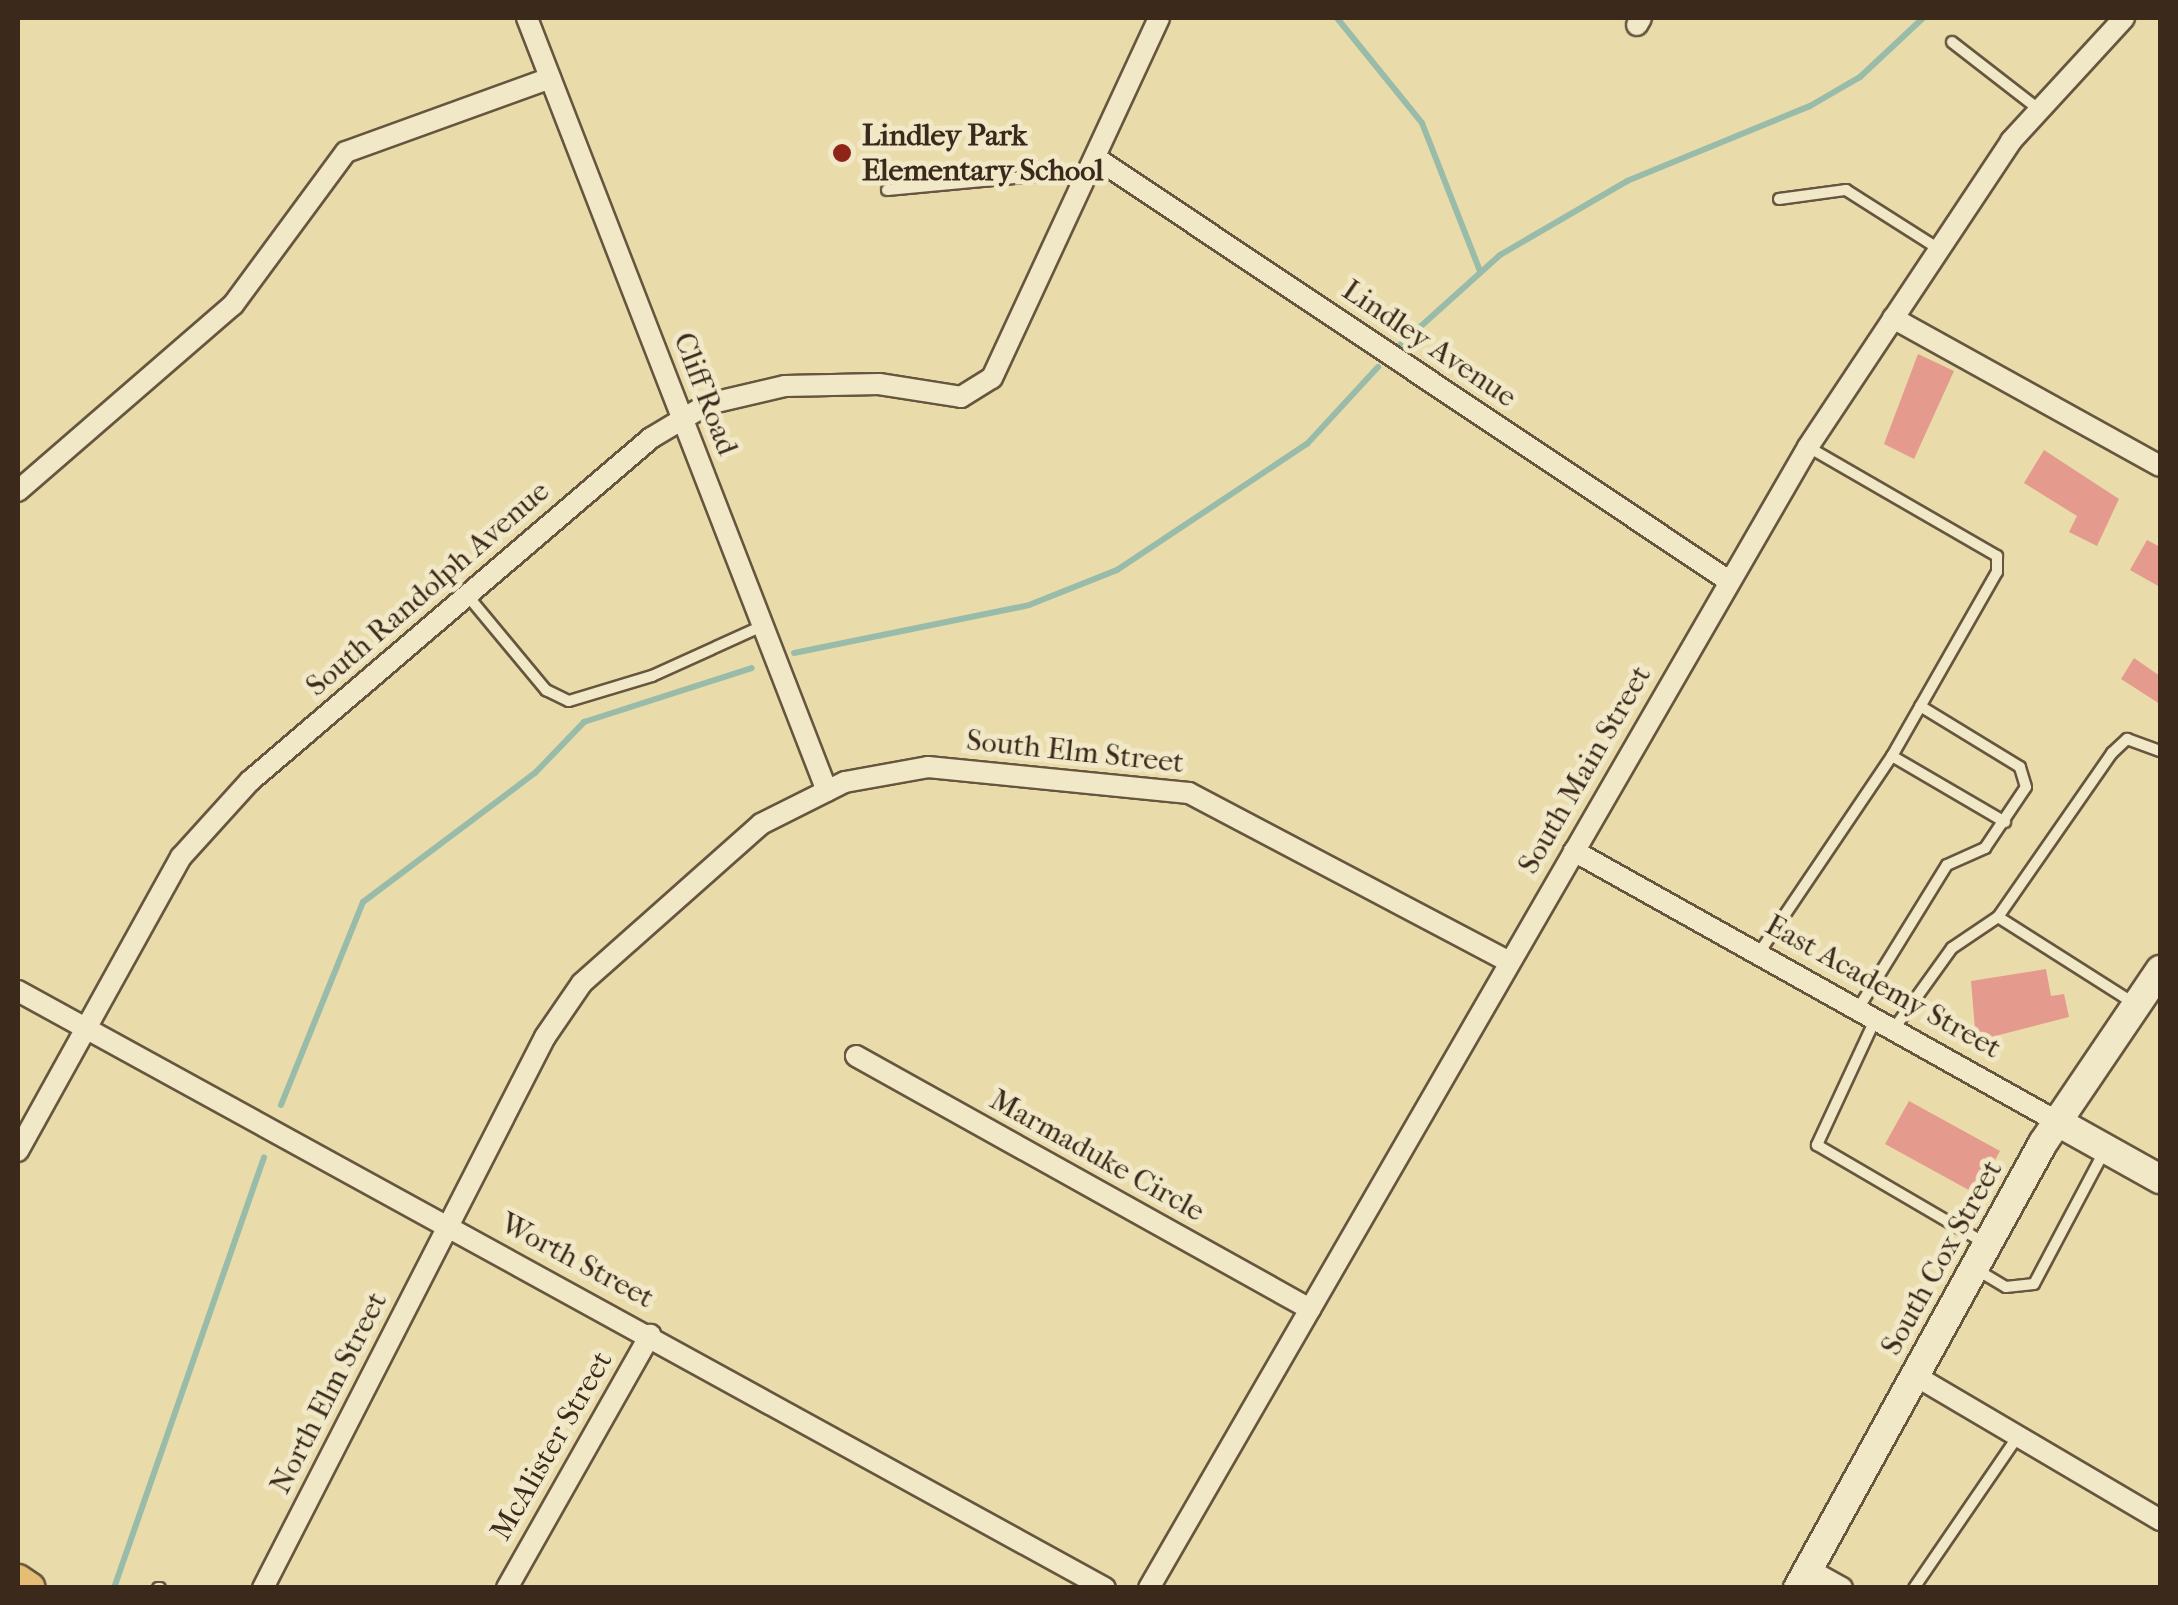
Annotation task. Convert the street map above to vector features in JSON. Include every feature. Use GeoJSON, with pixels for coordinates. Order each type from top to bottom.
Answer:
{"type":"FeatureCollection","features":[{"type":"Feature","properties":{"kind":"main road","name":"South Cox Street"},"geometry":{"type":"LineString","coordinates":[[1803,1578],[2058,1122],[2160,970]]}},
{"type":"Feature","properties":{"kind":"main road","name":"East Academy Street"},"geometry":{"type":"LineString","coordinates":[[2058,1122],[2160,1180]]}},
{"type":"Feature","properties":{"kind":"main road"},"geometry":{"type":"LineString","coordinates":[[18,1580],[30,1588]]}},
{"type":"Feature","properties":{"kind":"street","name":"Cliff Road"},"geometry":{"type":"LineString","coordinates":[[527,18],[827,791]]}},
{"type":"Feature","properties":{"kind":"street","name":"South Randolph Avenue"},"geometry":{"type":"LineString","coordinates":[[18,1151],[180,857],[250,781],[467,595],[682,419],[784,386],[879,384],[962,397],[992,378],[1158,18]]}},
{"type":"Feature","properties":{"kind":"street","name":"South Main Street"},"geometry":{"type":"LineString","coordinates":[[1149,1588],[1808,448],[2036,108],[2124,18]]}},
{"type":"Feature","properties":{"kind":"street"},"geometry":{"type":"LineString","coordinates":[[18,491],[233,305],[346,152],[550,78]]}},
{"type":"Feature","properties":{"kind":"street","name":"Lindley Avenue"},"geometry":{"type":"LineString","coordinates":[[1093,164],[1729,581]]}},
{"type":"Feature","properties":{"kind":"street"},"geometry":{"type":"LineString","coordinates":[[1893,318],[2160,466]]}},
{"type":"Feature","properties":{"kind":"street","name":"South Elm Street"},"geometry":{"type":"LineString","coordinates":[[450,1226],[582,983],[761,824],[827,791],[928,768],[1190,794],[1509,962]]}},
{"type":"Feature","properties":{"kind":"street","name":"East Academy Street"},"geometry":{"type":"LineString","coordinates":[[1574,850],[2058,1122]]}},
{"type":"Feature","properties":{"kind":"street","name":"Worth Street"},"geometry":{"type":"LineString","coordinates":[[18,991],[1105,1588]]}},
{"type":"Feature","properties":{"kind":"street","name":"Marmaduke Circle"},"geometry":{"type":"LineString","coordinates":[[856,1056],[1310,1308]]}},
{"type":"Feature","properties":{"kind":"street","name":"North Elm Street"},"geometry":{"type":"LineString","coordinates":[[263,1588],[450,1226]]}},
{"type":"Feature","properties":{"kind":"street","name":"McAlister Street"},"geometry":{"type":"LineString","coordinates":[[507,1588],[650,1335]]}},
{"type":"Feature","properties":{"kind":"street"},"geometry":{"type":"LineString","coordinates":[[1914,1374],[2160,1520]]}},
{"type":"Feature","properties":{"kind":"street"},"geometry":{"type":"LineString","coordinates":[[1803,1578],[1842,1588]]}},
{"type":"Feature","properties":{"kind":"lane"},"geometry":{"type":"LineString","coordinates":[[1952,42],[2036,108]]}},
{"type":"Feature","properties":{"kind":"lane"},"geometry":{"type":"LineString","coordinates":[[886,190],[1093,164]]}},
{"type":"Feature","properties":{"kind":"lane"},"geometry":{"type":"LineString","coordinates":[[1780,199],[1846,190],[1939,249]]}},
{"type":"Feature","properties":{"kind":"lane"},"geometry":{"type":"LineString","coordinates":[[1758,954],[1892,756],[1997,572],[1997,556],[1808,448]]}},
{"type":"Feature","properties":{"kind":"lane"},"geometry":{"type":"LineString","coordinates":[[467,595],[546,690],[569,701],[763,626]]}},
{"type":"Feature","properties":{"kind":"lane"},"geometry":{"type":"LineString","coordinates":[[1920,706],[2020,767],[2026,787],[1985,848],[1947,865],[1817,1145],[1980,1256],[2013,1288],[2034,1284],[2105,1149]]}},
{"type":"Feature","properties":{"kind":"lane"},"geometry":{"type":"LineString","coordinates":[[1875,1020],[1952,948],[1998,917],[2112,753],[2127,739],[2160,751]]}},
{"type":"Feature","properties":{"kind":"lane"},"geometry":{"type":"LineString","coordinates":[[1892,756],[2006,822]]}},
{"type":"Feature","properties":{"kind":"lane"},"geometry":{"type":"LineString","coordinates":[[1998,917],[2136,1005]]}},
{"type":"Feature","properties":{"kind":"lane"},"geometry":{"type":"LineString","coordinates":[[1914,1588],[2018,1436]]}},
{"type":"Feature","properties":{"kind":"building"},"geometry":{"type":"Polygon","coordinates":[[[1918,354],[1954,371],[1914,459],[1884,444],[1918,354]]]}},
{"type":"Feature","properties":{"kind":"building"},"geometry":{"type":"Polygon","coordinates":[[[2044,450],[2119,499],[2097,546],[2069,532],[2077,516],[2024,483],[2044,450]]]}},
{"type":"Feature","properties":{"kind":"building"},"geometry":{"type":"Polygon","coordinates":[[[2147,540],[2160,547],[2160,587],[2130,570],[2147,540]]]}},
{"type":"Feature","properties":{"kind":"building"},"geometry":{"type":"Polygon","coordinates":[[[2134,658],[2160,676],[2160,704],[2121,679],[2134,658]]]}},
{"type":"Feature","properties":{"kind":"building"},"geometry":{"type":"Polygon","coordinates":[[[2046,969],[2051,996],[2064,994],[2069,1017],[1976,1041],[1971,981],[2046,969]]]}},
{"type":"Feature","properties":{"kind":"building"},"geometry":{"type":"Polygon","coordinates":[[[1909,1101],[2000,1151],[1976,1194],[1885,1144],[1909,1101]]]}},
{"type":"Feature","properties":{"kind":"waterway"},"geometry":{"type":"LineString","coordinates":[[1337,18],[1422,123],[1480,271]]}},
{"type":"Feature","properties":{"kind":"waterway"},"geometry":{"type":"LineString","coordinates":[[1400,345],[1500,255],[1627,181],[1810,106],[1860,77],[1923,18]]}},
{"type":"Feature","properties":{"kind":"waterway"},"geometry":{"type":"LineString","coordinates":[[794,653],[1029,605],[1117,570],[1307,444],[1378,367]]}},
{"type":"Feature","properties":{"kind":"waterway"},"geometry":{"type":"LineString","coordinates":[[281,1105],[363,902],[535,773],[584,722],[752,668]]}},
{"type":"Feature","properties":{"kind":"waterway"},"geometry":{"type":"LineString","coordinates":[[114,1588],[264,1157]]}},
{"type":"Feature","properties":{"kind":"place","name":"Lindley Park Elementary School"},"geometry":{"type":"Point","coordinates":[842,153]}}]}
